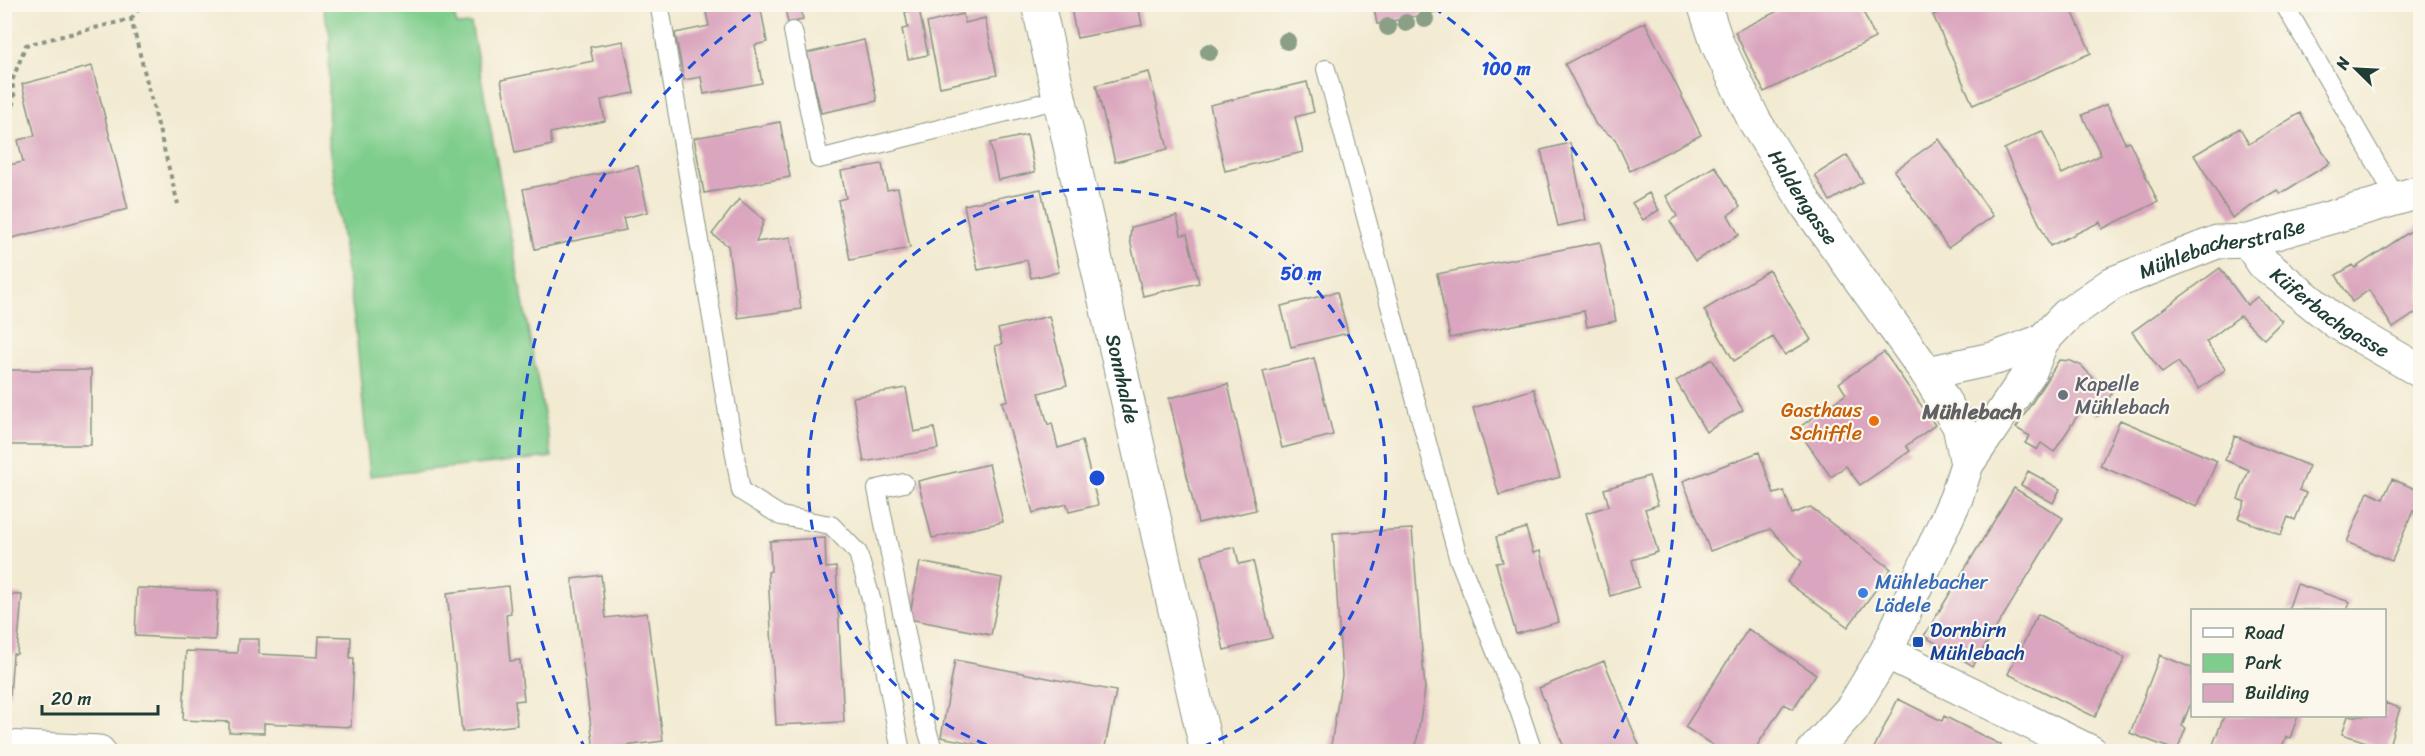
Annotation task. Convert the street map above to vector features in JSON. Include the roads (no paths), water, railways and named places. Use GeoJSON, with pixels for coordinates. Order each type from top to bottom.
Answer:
{"type":"FeatureCollection","features":[{"type":"Feature","properties":{"kind":"street","name":"Sonnhalde"},"geometry":{"type":"LineString","coordinates":[[1038,4],[1207,752]]}},
{"type":"Feature","properties":{"kind":"street","name":"Haldengasse"},"geometry":{"type":"LineString","coordinates":[[1704,4],[1718,43],[1754,120],[1808,207],[1928,373]]}},
{"type":"Feature","properties":{"kind":"street","name":"Mühlebacherstraße"},"geometry":{"type":"LineString","coordinates":[[1813,752],[1853,706],[1886,652],[1956,498],[1967,464],[2030,372],[2042,341],[2067,315],[2113,283],[2217,242],[2248,241],[2409,195]]}},
{"type":"Feature","properties":{"kind":"street","name":"Küferbachgasse"},"geometry":{"type":"LineString","coordinates":[[2248,241],[2263,263],[2336,322],[2421,371]]}},
{"type":"Feature","properties":{"kind":"street","name":"Mühlebacherstraße"},"geometry":{"type":"LineString","coordinates":[[1967,464],[1959,426],[1928,373],[1996,358],[2042,341]]}},
{"type":"Feature","properties":{"kind":"street"},"geometry":{"type":"LineString","coordinates":[[1886,652],[2091,752]]}},
{"type":"Feature","properties":{"kind":"street"},"geometry":{"type":"LineString","coordinates":[[4,747],[99,752]]}},
{"type":"Feature","properties":{"kind":"lane"},"geometry":{"type":"LineString","coordinates":[[2284,4],[2409,195]]}},
{"type":"Feature","properties":{"kind":"lane"},"geometry":{"type":"LineString","coordinates":[[660,8],[741,491],[781,516],[831,525],[858,553],[874,609],[901,752]]}},
{"type":"Feature","properties":{"kind":"lane"},"geometry":{"type":"LineString","coordinates":[[793,32],[819,159],[1059,99]]}},
{"type":"Feature","properties":{"kind":"lane"},"geometry":{"type":"LineString","coordinates":[[1326,69],[1458,557],[1519,710],[1533,752]]}},
{"type":"Feature","properties":{"kind":"lane"},"geometry":{"type":"LineString","coordinates":[[904,483],[877,489],[923,717],[934,752]]}},
{"type":"Feature","properties":{"kind":"place","name":"Kapelle Mühlebach"},"geometry":{"type":"Point","coordinates":[2063,395]}},
{"type":"Feature","properties":{"kind":"place","name":"Gasthaus Schiffle"},"geometry":{"type":"Point","coordinates":[1874,421]}},
{"type":"Feature","properties":{"kind":"place","name":"Mühlebacher Lädele"},"geometry":{"type":"Point","coordinates":[1863,593]}},
{"type":"Feature","properties":{"kind":"place","name":"Dornbirn Mühlebach"},"geometry":{"type":"Point","coordinates":[1918,642]}},
{"type":"Feature","properties":{"kind":"district","name":"Mühlebach"},"geometry":{"type":"Point","coordinates":[1972,412]}}]}
